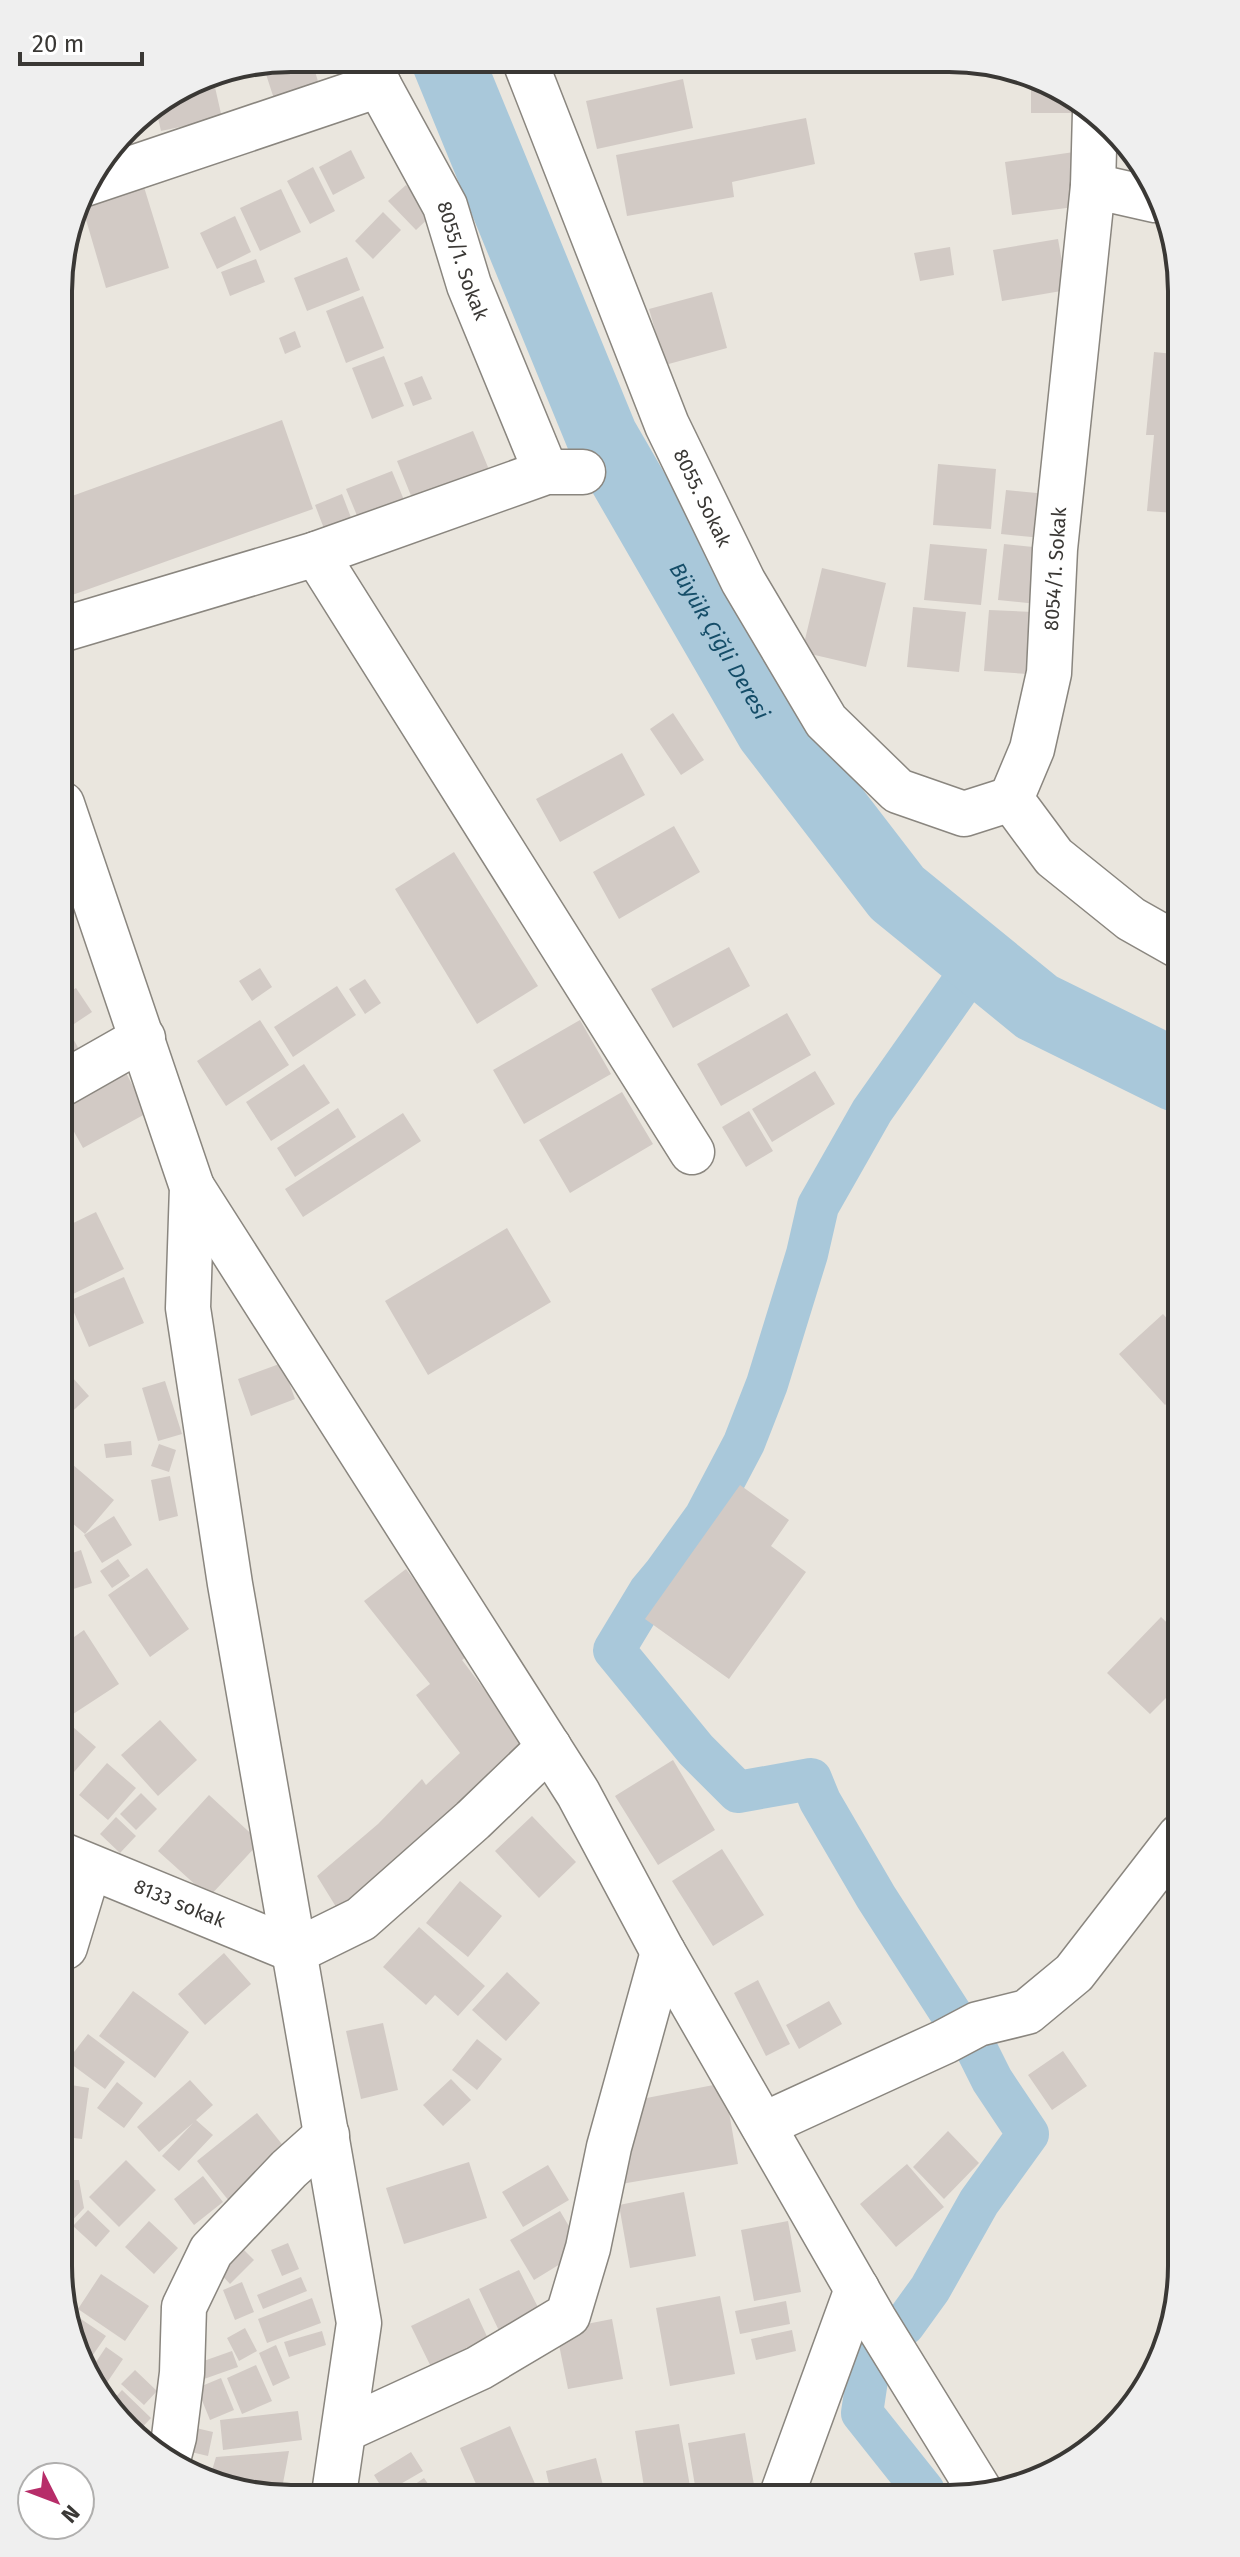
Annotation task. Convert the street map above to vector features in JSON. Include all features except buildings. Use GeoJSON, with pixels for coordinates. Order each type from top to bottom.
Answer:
{"type":"FeatureCollection","features":[{"type":"Feature","properties":{"kind":"street"},"geometry":{"type":"LineString","coordinates":[[105,176],[371,72]]}},
{"type":"Feature","properties":{"kind":"street","name":"8055/1. Sokak"},"geometry":{"type":"LineString","coordinates":[[316,554],[565,472],[469,285],[445,206],[371,72]]}},
{"type":"Feature","properties":{"kind":"street","name":"8055. Sokak"},"geometry":{"type":"LineString","coordinates":[[529,72],[667,425],[743,581],[826,721],[898,791],[964,814],[1011,799]]}},
{"type":"Feature","properties":{"kind":"street","name":"8054/1. Sokak"},"geometry":{"type":"LineString","coordinates":[[1011,799],[1032,749],[1049,673],[1055,549],[1093,186],[1095,128]]}},
{"type":"Feature","properties":{"kind":"street"},"geometry":{"type":"LineString","coordinates":[[1093,186],[1147,198]]}},
{"type":"Feature","properties":{"kind":"street"},"geometry":{"type":"LineString","coordinates":[[72,627],[316,554],[692,1152]]}},
{"type":"Feature","properties":{"kind":"street"},"geometry":{"type":"LineString","coordinates":[[1011,799],[1054,857],[1131,919],[1168,940]]}},
{"type":"Feature","properties":{"kind":"street"},"geometry":{"type":"LineString","coordinates":[[72,833],[192,1187],[578,1793],[663,1952],[857,2289],[975,2483]]}},
{"type":"Feature","properties":{"kind":"street"},"geometry":{"type":"LineString","coordinates":[[72,1078],[143,1038]]}},
{"type":"Feature","properties":{"kind":"street"},"geometry":{"type":"LineString","coordinates":[[192,1187],[188,1308],[230,1584],[359,2323],[335,2485]]}},
{"type":"Feature","properties":{"kind":"street"},"geometry":{"type":"LineString","coordinates":[[296,1951],[361,1919],[473,1820],[549,1747]]}},
{"type":"Feature","properties":{"kind":"street"},"geometry":{"type":"LineString","coordinates":[[763,2125],[961,2033],[1027,2012],[1074,1973],[1168,1852]]}},
{"type":"Feature","properties":{"kind":"street"},"geometry":{"type":"LineString","coordinates":[[72,1897],[77,1862]]}},
{"type":"Feature","properties":{"kind":"street","name":"8133 sokak"},"geometry":{"type":"LineString","coordinates":[[77,1862],[296,1951]]}},
{"type":"Feature","properties":{"kind":"street"},"geometry":{"type":"LineString","coordinates":[[344,2430],[479,2368],[568,2315],[588,2248],[609,2147],[663,1952]]}},
{"type":"Feature","properties":{"kind":"street"},"geometry":{"type":"LineString","coordinates":[[171,2449],[182,2373],[184,2307],[197,2279],[211,2251],[289,2169],[327,2135]]}},
{"type":"Feature","properties":{"kind":"street"},"geometry":{"type":"LineString","coordinates":[[786,2485],[857,2289]]}},
{"type":"Feature","properties":{"kind":"waterway","name":"Büyük Çiğli Deresi"},"geometry":{"type":"LineString","coordinates":[[452,72],[602,437],[771,729],[897,893],[1037,1007],[1168,1072]]}},
{"type":"Feature","properties":{"kind":"waterway"},"geometry":{"type":"LineString","coordinates":[[904,2325],[930,2289],[979,2202],[1028,2134],[992,2080],[973,2042],[959,2026],[876,1897],[820,1801],[811,1779],[738,1792],[696,1750],[614,1650],[649,1592],[705,1517],[744,1443],[767,1384],[807,1254],[818,1206],[872,1111],[979,959]]}},
{"type":"Feature","properties":{"kind":"waterway"},"geometry":{"type":"LineString","coordinates":[[870,2360],[862,2413],[919,2485]]}}]}
